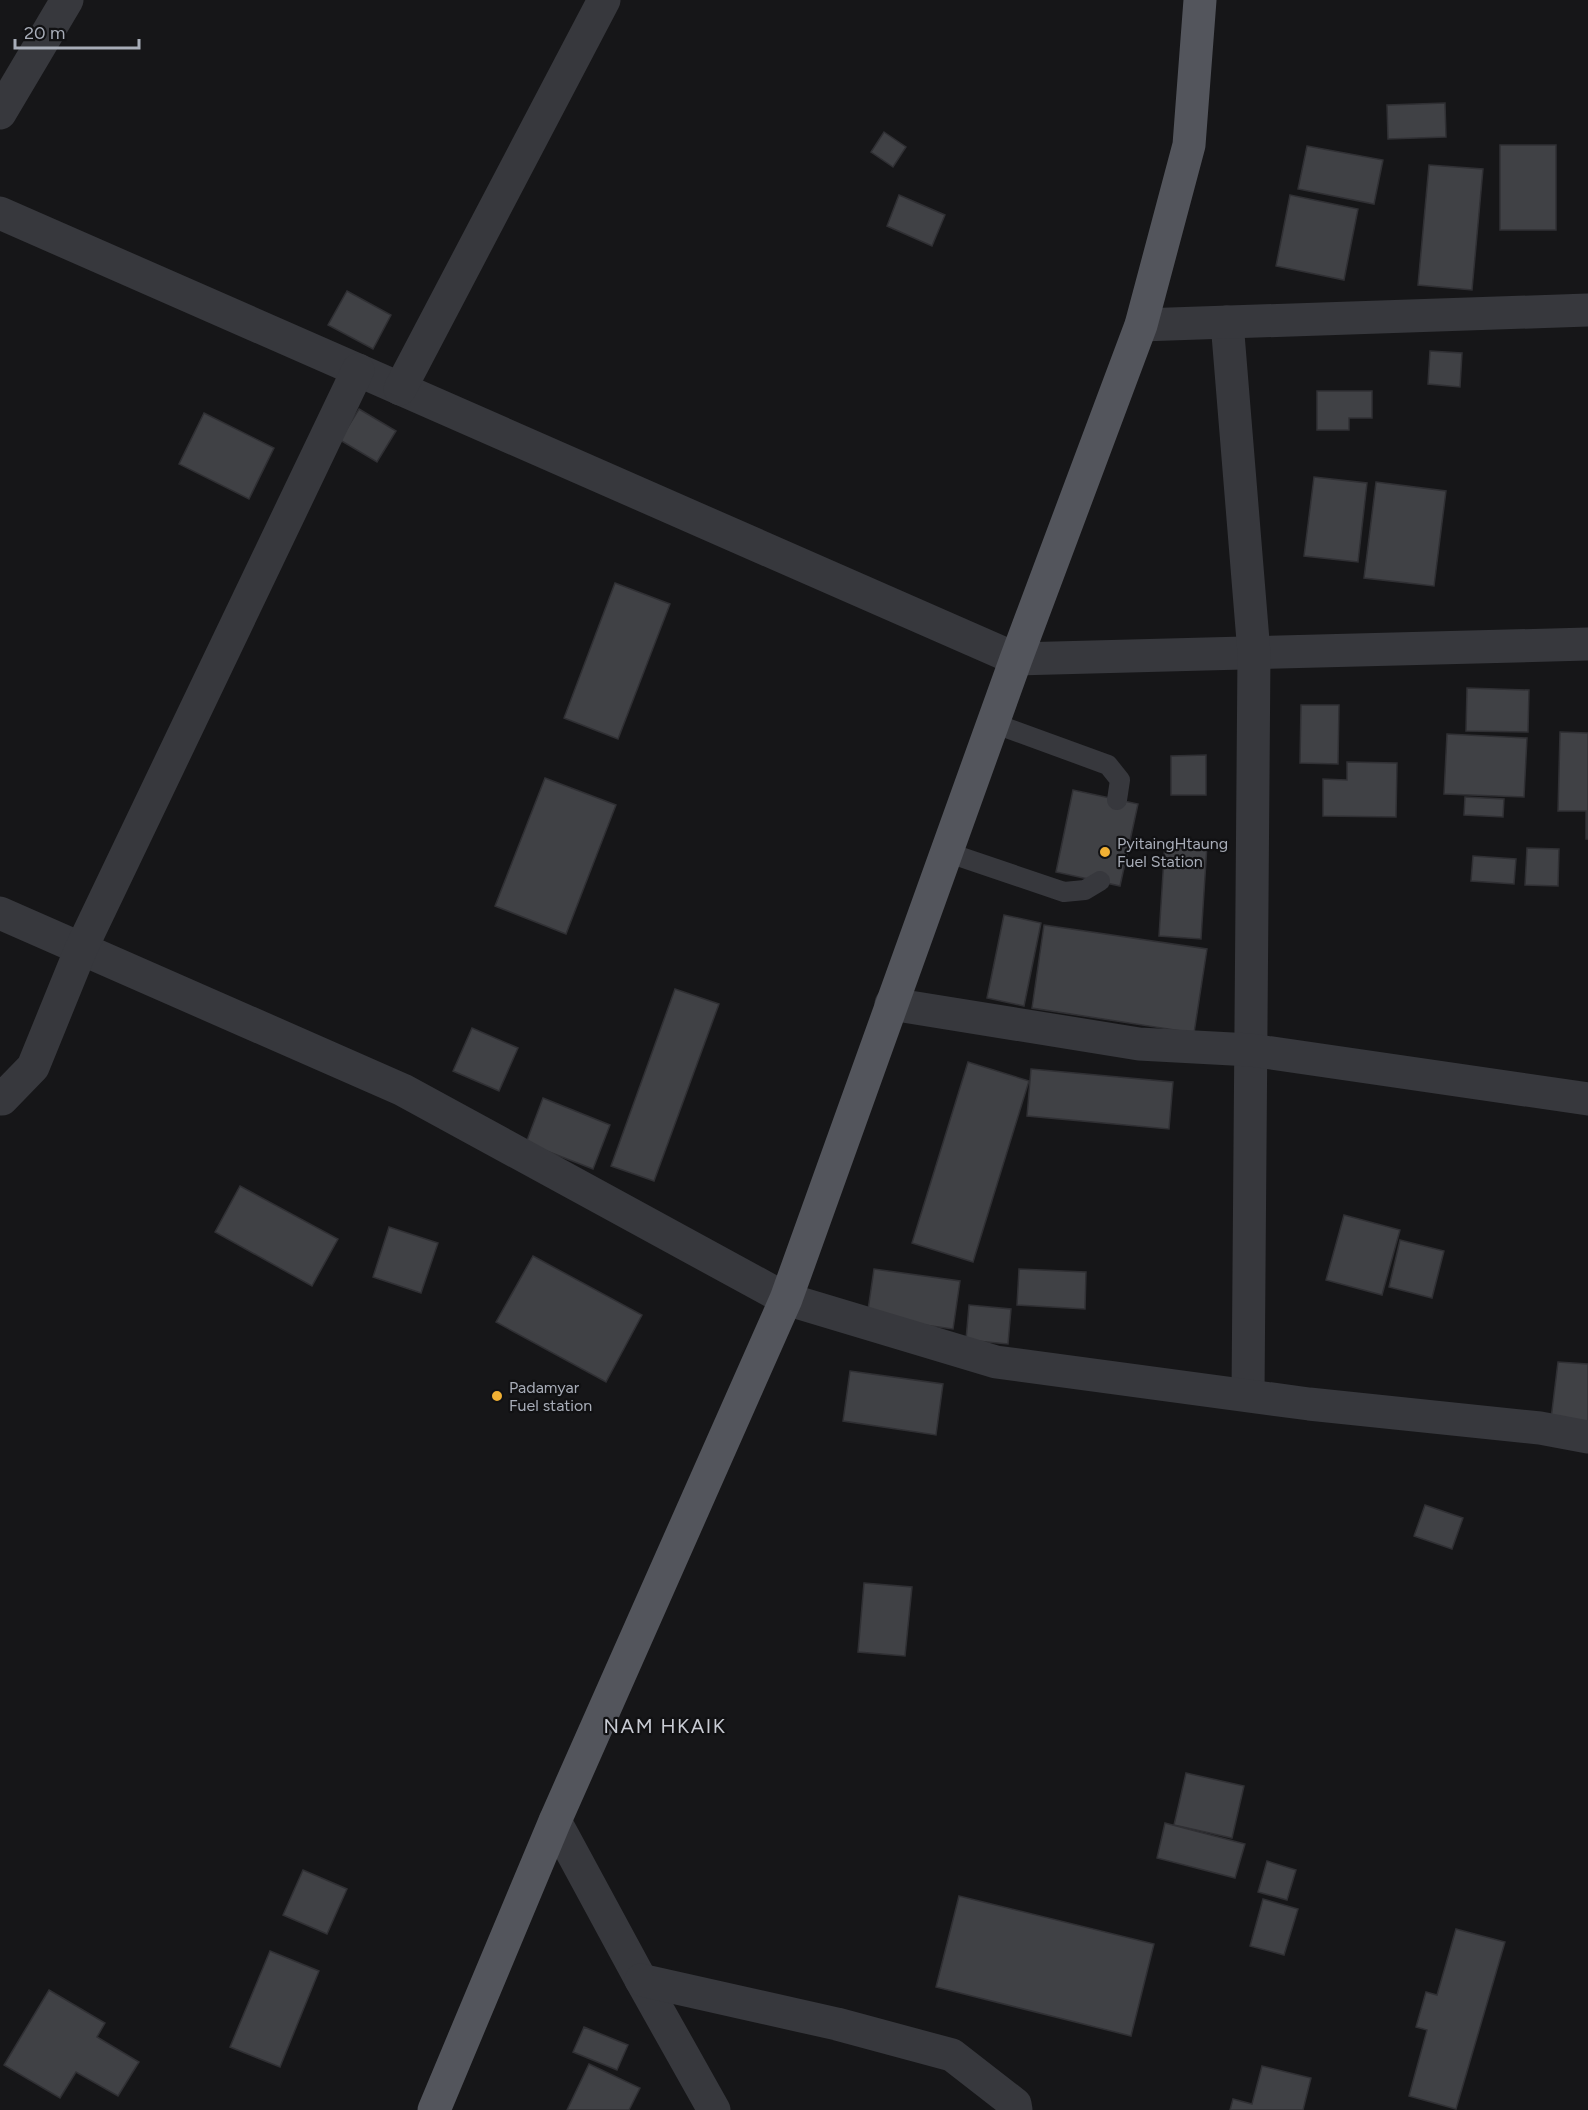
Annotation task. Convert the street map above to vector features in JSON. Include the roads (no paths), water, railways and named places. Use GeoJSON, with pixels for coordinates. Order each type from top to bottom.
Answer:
{"type":"FeatureCollection","features":[{"type":"Feature","properties":{"kind":"main road"},"geometry":{"type":"LineString","coordinates":[[434,2110],[555,1821],[786,1299],[1016,659],[1141,325],[1189,145],[1200,0]]}},
{"type":"Feature","properties":{"kind":"street"},"geometry":{"type":"LineString","coordinates":[[0,113],[67,0]]}},
{"type":"Feature","properties":{"kind":"street"},"geometry":{"type":"LineString","coordinates":[[400,388],[604,0]]}},
{"type":"Feature","properties":{"kind":"street"},"geometry":{"type":"LineString","coordinates":[[0,213],[1016,659],[1588,644]]}},
{"type":"Feature","properties":{"kind":"street"},"geometry":{"type":"LineString","coordinates":[[1141,325],[1588,310]]}},
{"type":"Feature","properties":{"kind":"street"},"geometry":{"type":"LineString","coordinates":[[1227,322],[1254,653],[1248,1395]]}},
{"type":"Feature","properties":{"kind":"street"},"geometry":{"type":"LineString","coordinates":[[0,1099],[33,1067],[81,949],[358,370]]}},
{"type":"Feature","properties":{"kind":"street"},"geometry":{"type":"LineString","coordinates":[[0,913],[403,1090],[786,1299],[996,1362],[1248,1395],[1540,1428],[1588,1437]]}},
{"type":"Feature","properties":{"kind":"street"},"geometry":{"type":"LineString","coordinates":[[891,1004],[1139,1044],[1251,1050],[1588,1100]]}},
{"type":"Feature","properties":{"kind":"street"},"geometry":{"type":"LineString","coordinates":[[555,1821],[714,2110]]}},
{"type":"Feature","properties":{"kind":"street"},"geometry":{"type":"LineString","coordinates":[[641,1980],[837,2024],[952,2055],[1015,2104],[1017,2110]]}},
{"type":"Feature","properties":{"kind":"lane"},"geometry":{"type":"LineString","coordinates":[[993,723],[1107,765],[1120,780],[1117,800]]}},
{"type":"Feature","properties":{"kind":"lane"},"geometry":{"type":"LineString","coordinates":[[946,852],[1064,892],[1085,890],[1100,881]]}},
{"type":"Feature","properties":{"kind":"place","name":"PyitaingHtaung Fuel Station"},"geometry":{"type":"Point","coordinates":[1105,852]}},
{"type":"Feature","properties":{"kind":"place","name":"Padamyar Fuel station"},"geometry":{"type":"Point","coordinates":[497,1396]}},
{"type":"Feature","properties":{"kind":"district","name":"NAM HKAIK"},"geometry":{"type":"Point","coordinates":[665,1726]}}]}
